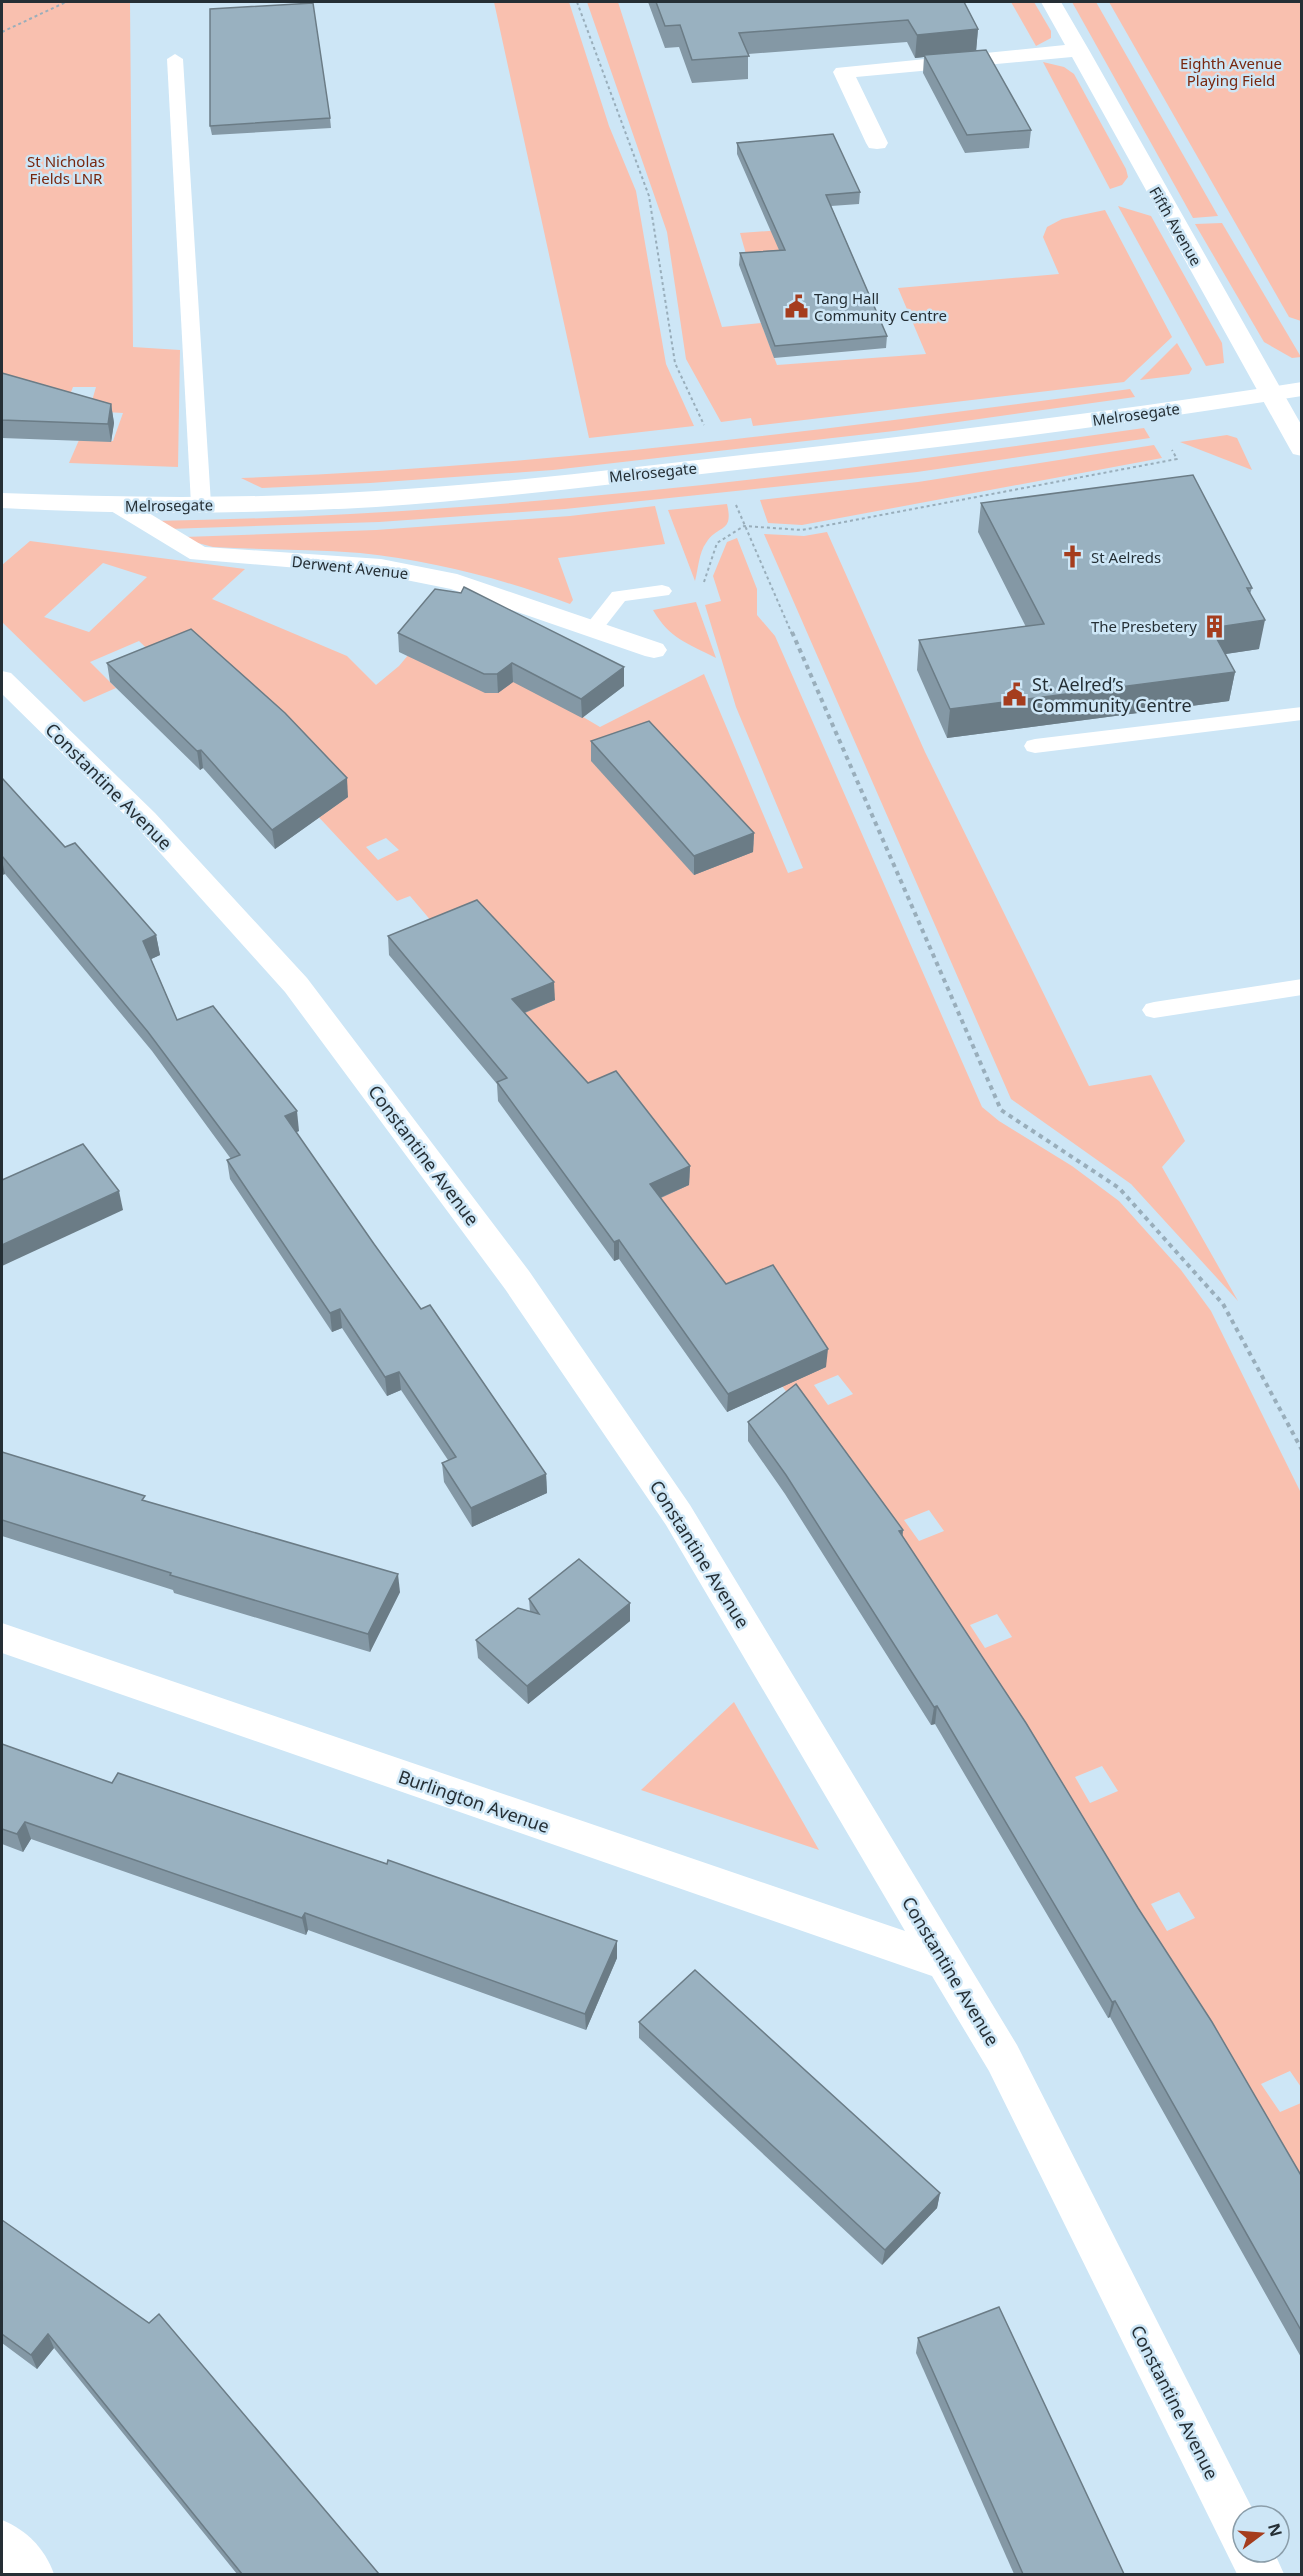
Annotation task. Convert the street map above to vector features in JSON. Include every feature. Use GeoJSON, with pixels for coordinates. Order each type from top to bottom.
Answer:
{"type":"FeatureCollection","features":[{"type":"Feature","properties":{"kind":"street","name":"Fifth Avenue"},"geometry":{"type":"LineString","coordinates":[[1052,2],[1302,449]]}},
{"type":"Feature","properties":{"kind":"street"},"geometry":{"type":"LineString","coordinates":[[877,143],[843,72],[1079,50]]}},
{"type":"Feature","properties":{"kind":"street","name":"Melrosegate"},"geometry":{"type":"LineString","coordinates":[[2,501],[120,506],[376,499],[556,483],[902,444],[1149,413],[1302,389]]}},
{"type":"Feature","properties":{"kind":"street","name":"Derwent Avenue"},"geometry":{"type":"LineString","coordinates":[[120,506],[199,554],[381,567],[457,582],[654,650]]}},
{"type":"Feature","properties":{"kind":"street","name":"Constantine Avenue"},"geometry":{"type":"LineString","coordinates":[[2,679],[145,819],[296,984],[510,1270],[678,1515],[1003,2058],[1231,2514]]}},
{"type":"Feature","properties":{"kind":"street","name":"Burlington Avenue"},"geometry":{"type":"LineString","coordinates":[[2,1638],[947,1963]]}},
{"type":"Feature","properties":{"kind":"street"},"geometry":{"type":"LineString","coordinates":[[2,2543],[17,2556],[30,2574]]}},
{"type":"Feature","properties":{"kind":"lane"},"geometry":{"type":"LineString","coordinates":[[176,59],[201,504]]}},
{"type":"Feature","properties":{"kind":"lane"},"geometry":{"type":"LineString","coordinates":[[593,629],[619,596],[662,591]]}},
{"type":"Feature","properties":{"kind":"lane"},"geometry":{"type":"LineString","coordinates":[[1035,746],[1302,712]]}},
{"type":"Feature","properties":{"kind":"lane"},"geometry":{"type":"LineString","coordinates":[[1154,1010],[1302,987]]}},
{"type":"Feature","properties":{"kind":"path"},"geometry":{"type":"LineString","coordinates":[[2,32],[66,2]]}},
{"type":"Feature","properties":{"kind":"path"},"geometry":{"type":"LineString","coordinates":[[577,2],[649,196],[675,363],[704,426]]}},
{"type":"Feature","properties":{"kind":"path"},"geometry":{"type":"LineString","coordinates":[[662,591],[700,595],[717,543],[744,526],[802,530],[1177,459],[1149,413]]}},
{"type":"Feature","properties":{"kind":"path"},"geometry":{"type":"LineString","coordinates":[[735,503],[1001,1110],[1119,1188],[1223,1304],[1302,1450]]}},
{"type":"Feature","properties":{"kind":"green space","name":"St Nicholas Fields LNR"},"geometry":{"type":"Polygon","coordinates":[[[2,2],[130,2],[133,347],[180,350],[178,467],[69,463],[79,440],[113,441],[123,413],[89,411],[96,387],[73,387],[64,410],[2,396],[2,2]]]}},
{"type":"Feature","properties":{"kind":"green space"},"geometry":{"type":"Polygon","coordinates":[[[494,2],[569,2],[609,126],[636,191],[666,364],[694,426],[589,438],[494,2]]]}},
{"type":"Feature","properties":{"kind":"green space"},"geometry":{"type":"Polygon","coordinates":[[[587,2],[618,2],[722,327],[761,323],[777,365],[926,354],[898,288],[1059,274],[1043,237],[1047,227],[1062,219],[1105,210],[1172,337],[1124,382],[753,426],[751,418],[721,422],[686,359],[667,232],[587,2]]]}},
{"type":"Feature","properties":{"kind":"green space"},"geometry":{"type":"Polygon","coordinates":[[[1011,2],[1034,2],[1051,31],[1051,38],[1036,46],[1011,2]]]}},
{"type":"Feature","properties":{"kind":"green space"},"geometry":{"type":"Polygon","coordinates":[[[1072,2],[1096,2],[1218,216],[1193,218],[1072,2]]]}},
{"type":"Feature","properties":{"kind":"green space","name":"Eighth Avenue Playing Field"},"geometry":{"type":"Polygon","coordinates":[[[1109,2],[1301,2],[1301,321],[1289,317],[1109,2]]]}},
{"type":"Feature","properties":{"kind":"green space"},"geometry":{"type":"Polygon","coordinates":[[[1043,62],[1064,67],[1074,74],[1126,169],[1128,177],[1122,185],[1110,189],[1043,62]]]}},
{"type":"Feature","properties":{"kind":"green space"},"geometry":{"type":"Polygon","coordinates":[[[1118,206],[1151,216],[1222,343],[1224,363],[1206,366],[1118,206]]]}},
{"type":"Feature","properties":{"kind":"green space"},"geometry":{"type":"Polygon","coordinates":[[[1222,223],[1301,357],[1292,358],[1264,342],[1195,224],[1222,223]]]}},
{"type":"Feature","properties":{"kind":"green space"},"geometry":{"type":"Polygon","coordinates":[[[796,229],[805,249],[746,254],[740,233],[796,229]]]}},
{"type":"Feature","properties":{"kind":"green space"},"geometry":{"type":"Polygon","coordinates":[[[1177,343],[1192,369],[1189,374],[1140,380],[1177,343]]]}},
{"type":"Feature","properties":{"kind":"green space"},"geometry":{"type":"Polygon","coordinates":[[[1130,389],[1135,397],[894,431],[553,470],[262,488],[241,478],[353,473],[575,456],[798,432],[1130,389]]]}},
{"type":"Feature","properties":{"kind":"green space"},"geometry":{"type":"Polygon","coordinates":[[[1144,428],[1150,438],[917,472],[565,509],[379,522],[169,529],[154,521],[403,511],[527,502],[774,477],[1144,428]]]}},
{"type":"Feature","properties":{"kind":"green space"},"geometry":{"type":"Polygon","coordinates":[[[1227,435],[1237,438],[1252,470],[1180,442],[1227,435]]]}},
{"type":"Feature","properties":{"kind":"green space"},"geometry":{"type":"Polygon","coordinates":[[[1154,445],[1162,458],[802,525],[768,523],[760,500],[918,482],[1154,445]]]}},
{"type":"Feature","properties":{"kind":"green space"},"geometry":{"type":"Polygon","coordinates":[[[727,504],[729,514],[727,525],[715,533],[704,547],[695,581],[668,510],[727,504]]]}},
{"type":"Feature","properties":{"kind":"green space"},"geometry":{"type":"Polygon","coordinates":[[[655,506],[665,544],[558,558],[573,600],[570,604],[518,586],[414,561],[360,553],[213,547],[184,537],[376,530],[570,516],[655,506]]]}},
{"type":"Feature","properties":{"kind":"green space"},"geometry":{"type":"Polygon","coordinates":[[[827,532],[925,752],[1089,1086],[1151,1075],[1185,1141],[1162,1167],[1238,1301],[1131,1184],[1011,1099],[764,534],[804,536],[827,532]]]}},
{"type":"Feature","properties":{"kind":"green space"},"geometry":{"type":"Polygon","coordinates":[[[737,538],[757,589],[757,615],[775,636],[982,1107],[999,1121],[1072,1166],[1119,1201],[1181,1270],[1211,1311],[1301,1493],[1301,2087],[1290,2071],[1261,2084],[1280,2112],[1301,2103],[1301,2203],[830,1450],[449,942],[410,896],[397,901],[300,797],[139,641],[90,662],[116,688],[84,702],[2,622],[2,565],[30,541],[245,569],[212,599],[347,656],[376,685],[399,666],[409,654],[477,654],[600,727],[704,674],[788,873],[803,868],[736,707],[705,605],[721,601],[713,576],[727,542],[737,538]],[[103,563],[44,617],[89,632],[147,577],[103,563]],[[386,838],[366,847],[378,860],[399,850],[386,838]],[[838,1375],[814,1385],[828,1405],[853,1394],[838,1375]],[[929,1510],[904,1520],[919,1541],[944,1531],[929,1510]],[[997,1614],[970,1625],[985,1648],[1012,1637],[997,1614]],[[1102,1766],[1075,1777],[1090,1803],[1118,1791],[1102,1766]],[[1179,1892],[1151,1904],[1167,1931],[1195,1918],[1179,1892]]]}},
{"type":"Feature","properties":{"kind":"green space"},"geometry":{"type":"Polygon","coordinates":[[[696,602],[716,658],[673,634],[653,610],[696,602]]]}},
{"type":"Feature","properties":{"kind":"green space"},"geometry":{"type":"Polygon","coordinates":[[[734,1702],[819,1850],[641,1790],[734,1702]]]}},
{"type":"Feature","properties":{"kind":"building"},"geometry":{"type":"Polygon","coordinates":[[[656,2],[964,2],[978,29],[917,35],[908,20],[739,33],[749,56],[692,60],[680,25],[665,26],[656,2]]]}},
{"type":"Feature","properties":{"kind":"building"},"geometry":{"type":"Polygon","coordinates":[[[313,3],[330,118],[210,126],[210,9],[313,3]]]}},
{"type":"Feature","properties":{"kind":"building"},"geometry":{"type":"Polygon","coordinates":[[[986,50],[1031,130],[967,135],[924,55],[986,50]]]}},
{"type":"Feature","properties":{"kind":"building"},"geometry":{"type":"Polygon","coordinates":[[[833,134],[860,192],[826,195],[887,336],[775,346],[740,253],[785,250],[737,143],[833,134]]]}},
{"type":"Feature","properties":{"kind":"building"},"geometry":{"type":"Polygon","coordinates":[[[2,373],[111,404],[108,424],[2,420],[2,373]]]}},
{"type":"Feature","properties":{"kind":"building"},"geometry":{"type":"Polygon","coordinates":[[[1193,475],[1252,588],[1247,588],[1265,620],[1211,628],[1235,672],[950,709],[919,640],[1044,624],[981,503],[1193,475]]]}},
{"type":"Feature","properties":{"kind":"building"},"geometry":{"type":"Polygon","coordinates":[[[464,587],[624,667],[581,699],[512,663],[497,674],[484,674],[398,633],[435,589],[461,593],[464,587]]]}},
{"type":"Feature","properties":{"kind":"building"},"geometry":{"type":"Polygon","coordinates":[[[191,629],[285,713],[347,778],[272,830],[201,750],[197,751],[107,663],[191,629]]]}},
{"type":"Feature","properties":{"kind":"building"},"geometry":{"type":"Polygon","coordinates":[[[649,721],[754,833],[694,856],[591,741],[649,721]]]}},
{"type":"Feature","properties":{"kind":"building"},"geometry":{"type":"Polygon","coordinates":[[[2,778],[65,847],[75,843],[156,935],[143,941],[177,1020],[213,1006],[297,1111],[285,1116],[421,1309],[430,1305],[546,1474],[471,1508],[442,1463],[456,1457],[399,1372],[385,1377],[340,1309],[330,1313],[227,1160],[240,1155],[148,1032],[2,856],[2,778]]]}},
{"type":"Feature","properties":{"kind":"building"},"geometry":{"type":"Polygon","coordinates":[[[477,900],[554,982],[512,999],[588,1083],[616,1071],[690,1166],[650,1184],[726,1284],[773,1265],[828,1349],[728,1394],[619,1240],[614,1242],[497,1082],[507,1078],[388,936],[477,900]]]}},
{"type":"Feature","properties":{"kind":"building"},"geometry":{"type":"Polygon","coordinates":[[[83,1144],[119,1191],[2,1245],[2,1180],[83,1144]]]}},
{"type":"Feature","properties":{"kind":"building"},"geometry":{"type":"Polygon","coordinates":[[[796,1384],[903,1530],[899,1531],[1026,1723],[1138,1908],[1212,2022],[1302,2177],[1302,2332],[1115,2001],[1112,2002],[937,1706],[934,1707],[786,1475],[748,1422],[796,1384]]]}},
{"type":"Feature","properties":{"kind":"building"},"geometry":{"type":"Polygon","coordinates":[[[2,1452],[145,1496],[142,1500],[398,1574],[368,1634],[170,1575],[171,1573],[2,1520],[2,1452]]]}},
{"type":"Feature","properties":{"kind":"building"},"geometry":{"type":"Polygon","coordinates":[[[579,1559],[630,1603],[527,1686],[476,1640],[518,1608],[539,1614],[529,1599],[579,1559]]]}},
{"type":"Feature","properties":{"kind":"building"},"geometry":{"type":"Polygon","coordinates":[[[2,1744],[112,1783],[118,1773],[387,1864],[388,1860],[617,1941],[585,2014],[305,1913],[302,1918],[25,1822],[17,1834],[2,1829],[2,1744]]]}},
{"type":"Feature","properties":{"kind":"building"},"geometry":{"type":"Polygon","coordinates":[[[695,1970],[940,2193],[885,2250],[639,2022],[695,1970]]]}},
{"type":"Feature","properties":{"kind":"building"},"geometry":{"type":"Polygon","coordinates":[[[2,2220],[149,2323],[159,2314],[379,2574],[242,2574],[48,2334],[31,2355],[2,2334],[2,2220]]]}},
{"type":"Feature","properties":{"kind":"building"},"geometry":{"type":"Polygon","coordinates":[[[999,2307],[1124,2574],[1023,2574],[918,2338],[999,2307]]]}},
{"type":"Feature","properties":{"kind":"place","name":"Tang Hall Community Centre"},"geometry":{"type":"Point","coordinates":[796,307]}},
{"type":"Feature","properties":{"kind":"place","name":"St Aelreds"},"geometry":{"type":"Point","coordinates":[1073,557]}},
{"type":"Feature","properties":{"kind":"place","name":"The Presbetery"},"geometry":{"type":"Point","coordinates":[1215,626]}},
{"type":"Feature","properties":{"kind":"place","name":"St. Aelred’s Community Centre"},"geometry":{"type":"Point","coordinates":[1014,694]}}]}
